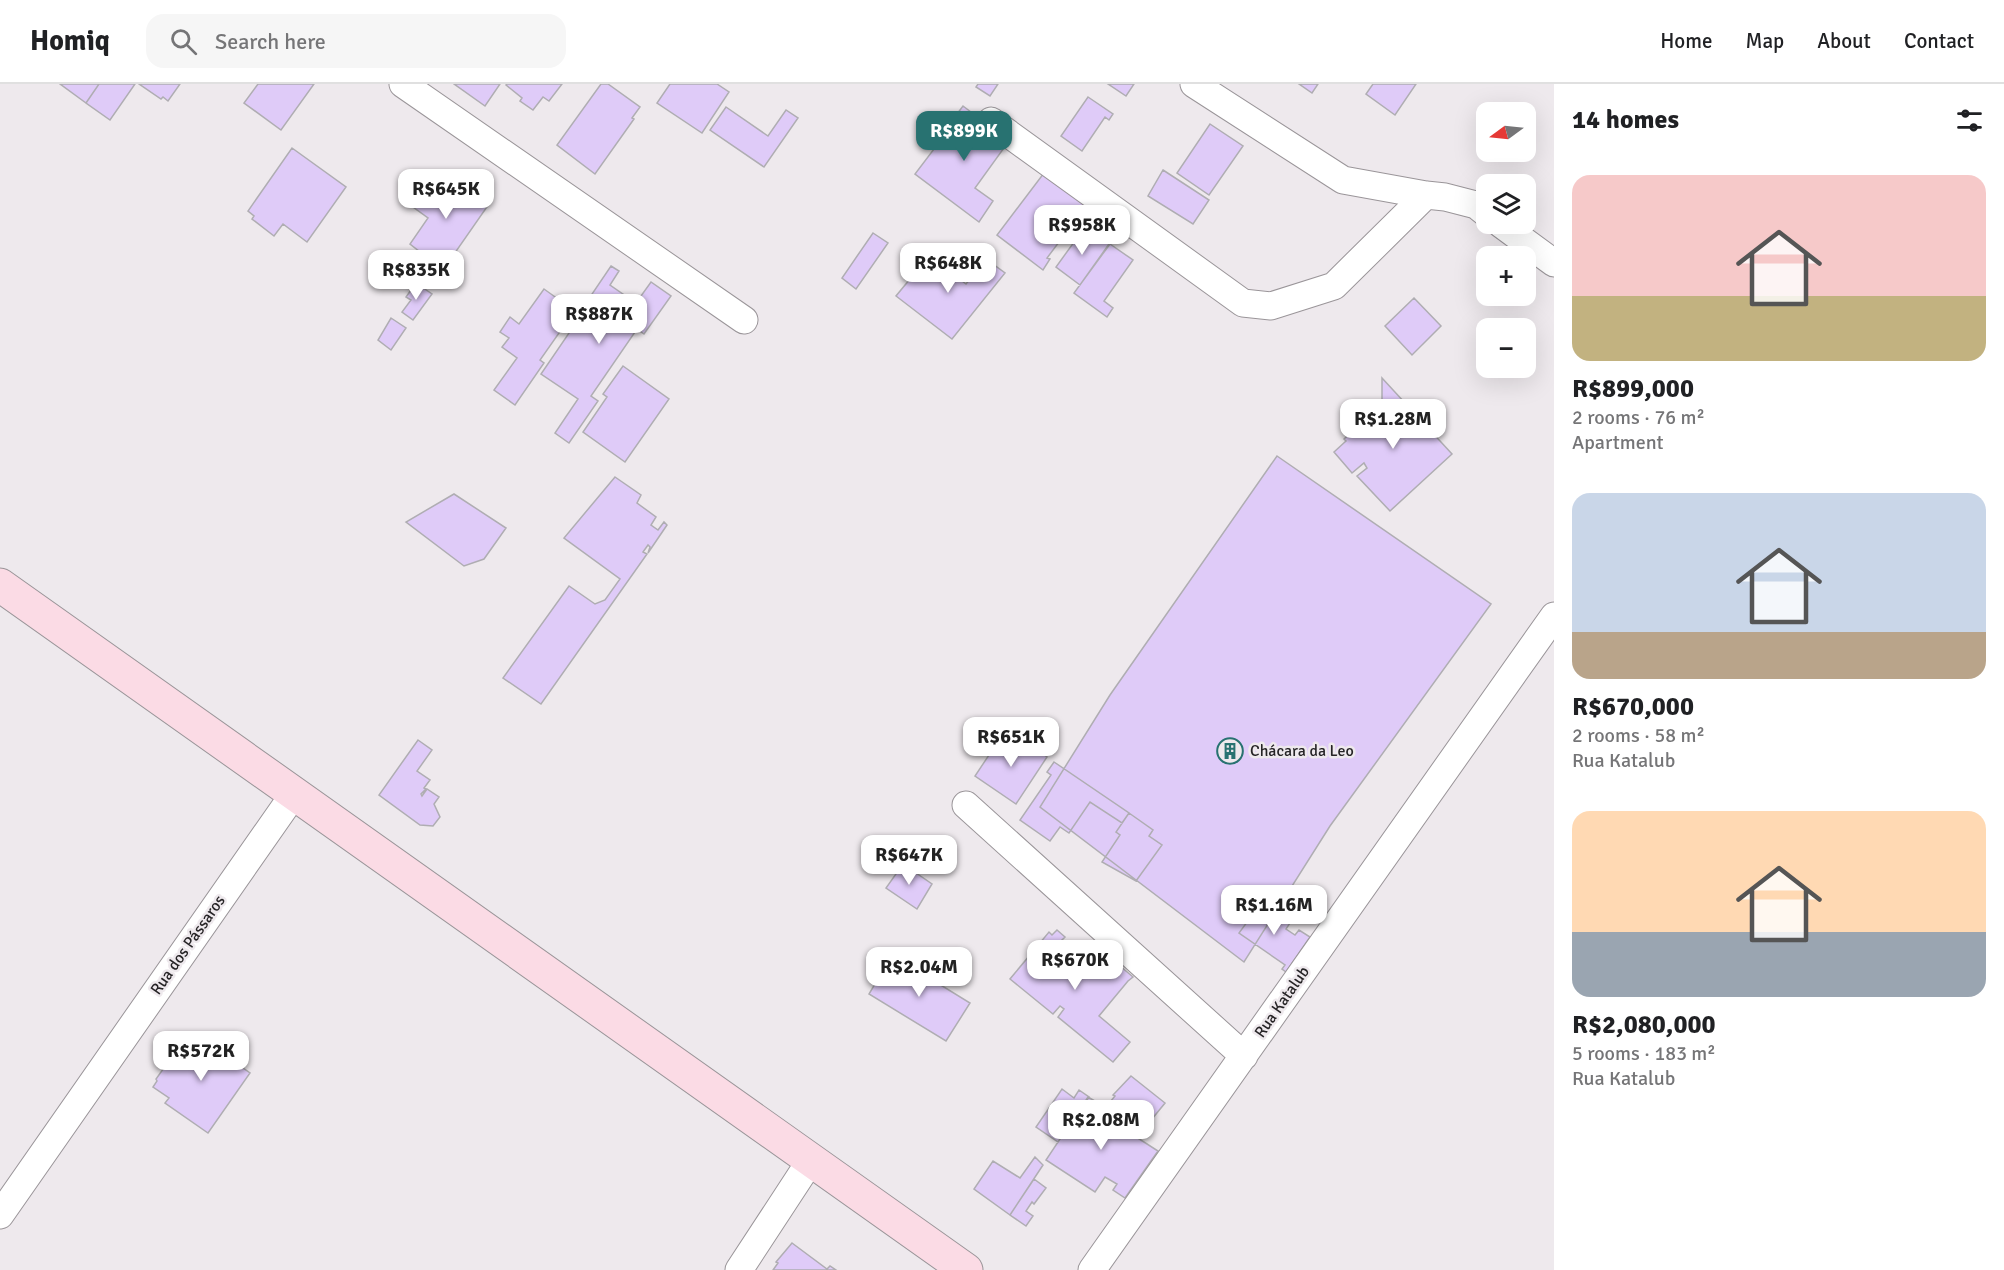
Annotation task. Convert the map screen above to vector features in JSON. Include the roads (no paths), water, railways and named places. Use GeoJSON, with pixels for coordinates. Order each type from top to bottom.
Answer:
{"type":"FeatureCollection","features":[{"type":"Feature","properties":{"kind":"main road"},"geometry":{"type":"LineString","coordinates":[[0,585],[966,1270]]}},
{"type":"Feature","properties":{"kind":"street"},"geometry":{"type":"LineString","coordinates":[[403,84],[744,320]]}},
{"type":"Feature","properties":{"kind":"street"},"geometry":{"type":"LineString","coordinates":[[1194,84],[1343,180],[1445,197],[1476,205]]}},
{"type":"Feature","properties":{"kind":"street"},"geometry":{"type":"LineString","coordinates":[[991,121],[1243,303],[1271,306],[1334,286],[1426,195]]}},
{"type":"Feature","properties":{"kind":"street"},"geometry":{"type":"LineString","coordinates":[[1515,234],[1554,263]]}},
{"type":"Feature","properties":{"kind":"street","name":"Rua Katalub"},"geometry":{"type":"LineString","coordinates":[[1092,1270],[1554,616]]}},
{"type":"Feature","properties":{"kind":"street","name":"Rua dos Pássaros"},"geometry":{"type":"LineString","coordinates":[[0,1215],[294,794]]}},
{"type":"Feature","properties":{"kind":"street"},"geometry":{"type":"LineString","coordinates":[[966,805],[1244,1056]]}},
{"type":"Feature","properties":{"kind":"street"},"geometry":{"type":"LineString","coordinates":[[739,1270],[811,1160]]}},
{"type":"Feature","properties":{"kind":"place","name":"Chácara da Leo"},"geometry":{"type":"Point","coordinates":[1230,751]}}]}
